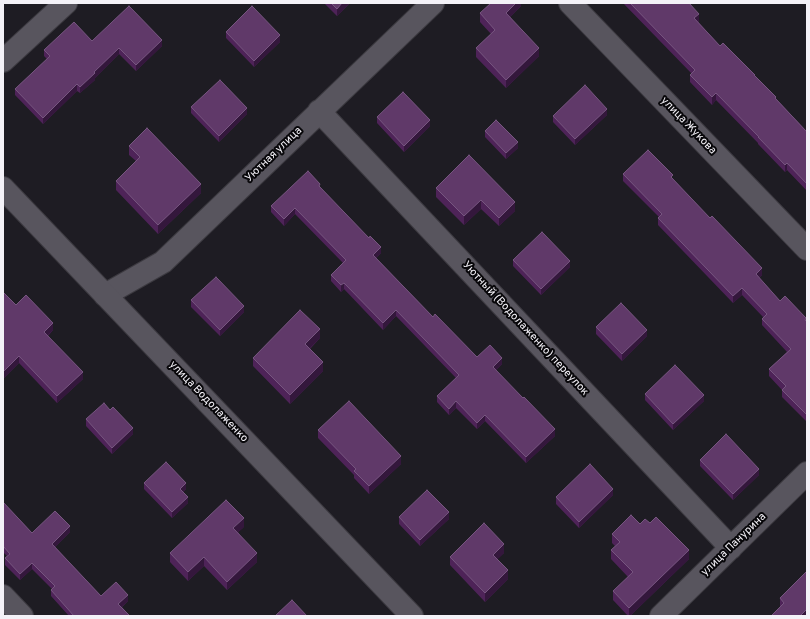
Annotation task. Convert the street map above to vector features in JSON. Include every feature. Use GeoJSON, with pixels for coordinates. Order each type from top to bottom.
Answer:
{"type":"FeatureCollection","features":[{"type":"Feature","properties":{"kind":"street"},"geometry":{"type":"LineString","coordinates":[[3,61],[66,3]]}},
{"type":"Feature","properties":{"kind":"street","name":"Уютная улица"},"geometry":{"type":"LineString","coordinates":[[105,295],[163,262],[433,3]]}},
{"type":"Feature","properties":{"kind":"street","name":"улица Жукова"},"geometry":{"type":"LineString","coordinates":[[570,3],[807,249]]}},
{"type":"Feature","properties":{"kind":"street","name":"Уютный (Водолаженко) переулок"},"geometry":{"type":"LineString","coordinates":[[319,111],[731,548]]}},
{"type":"Feature","properties":{"kind":"street","name":"улица Водолаженко"},"geometry":{"type":"LineString","coordinates":[[3,188],[412,616]]}},
{"type":"Feature","properties":{"kind":"street","name":"улица Панурина"},"geometry":{"type":"LineString","coordinates":[[661,616],[807,473]]}},
{"type":"Feature","properties":{"kind":"street"},"geometry":{"type":"LineString","coordinates":[[3,596],[22,616]]}},
{"type":"Feature","properties":{"kind":"building"},"geometry":{"type":"Polygon","coordinates":[[[331,3],[342,3],[337,9],[331,3]]]}},
{"type":"Feature","properties":{"kind":"building"},"geometry":{"type":"Polygon","coordinates":[[[491,3],[516,3],[506,13],[539,48],[506,80],[476,48],[495,30],[480,13],[491,3]]]}},
{"type":"Feature","properties":{"kind":"building"},"geometry":{"type":"Polygon","coordinates":[[[630,3],[689,3],[699,14],[694,18],[720,46],[723,43],[755,75],[807,132],[807,184],[787,163],[785,165],[716,93],[712,97],[690,75],[695,70],[630,3]]]}},
{"type":"Feature","properties":{"kind":"building"},"geometry":{"type":"Polygon","coordinates":[[[129,6],[162,40],[136,65],[119,48],[80,87],[77,84],[43,118],[15,89],[50,56],[44,50],[74,22],[92,41],[129,6]]]}},
{"type":"Feature","properties":{"kind":"building"},"geometry":{"type":"Polygon","coordinates":[[[252,6],[280,35],[254,61],[226,32],[252,6]]]}},
{"type":"Feature","properties":{"kind":"building"},"geometry":{"type":"Polygon","coordinates":[[[220,80],[247,108],[219,136],[191,107],[220,80]]]}},
{"type":"Feature","properties":{"kind":"building"},"geometry":{"type":"Polygon","coordinates":[[[585,85],[607,109],[575,139],[553,116],[585,85]]]}},
{"type":"Feature","properties":{"kind":"building"},"geometry":{"type":"Polygon","coordinates":[[[403,92],[430,120],[404,146],[377,117],[403,92]]]}},
{"type":"Feature","properties":{"kind":"building"},"geometry":{"type":"Polygon","coordinates":[[[496,120],[518,142],[506,153],[485,131],[496,120]]]}},
{"type":"Feature","properties":{"kind":"building"},"geometry":{"type":"Polygon","coordinates":[[[147,128],[201,184],[158,225],[116,181],[140,157],[129,146],[147,128]]]}},
{"type":"Feature","properties":{"kind":"building"},"geometry":{"type":"Polygon","coordinates":[[[648,150],[673,175],[671,177],[710,218],[712,216],[762,268],[756,274],[780,301],[785,296],[806,318],[807,415],[782,390],[786,386],[769,369],[791,349],[762,319],[767,314],[742,288],[733,296],[658,218],[662,214],[623,174],[648,150]]]}},
{"type":"Feature","properties":{"kind":"building"},"geometry":{"type":"Polygon","coordinates":[[[469,155],[515,202],[499,218],[481,200],[464,216],[436,188],[469,155]]]}},
{"type":"Feature","properties":{"kind":"building"},"geometry":{"type":"Polygon","coordinates":[[[308,171],[320,184],[319,186],[369,238],[370,236],[381,247],[373,255],[433,317],[435,314],[477,357],[490,345],[502,358],[493,367],[555,429],[526,457],[485,415],[477,423],[456,401],[449,409],[437,396],[459,375],[396,310],[383,323],[344,283],[341,285],[331,275],[346,260],[295,208],[284,219],[271,206],[308,171]]]}},
{"type":"Feature","properties":{"kind":"building"},"geometry":{"type":"Polygon","coordinates":[[[542,232],[570,261],[541,289],[513,260],[542,232]]]}},
{"type":"Feature","properties":{"kind":"building"},"geometry":{"type":"Polygon","coordinates":[[[216,277],[244,306],[220,330],[191,300],[216,277]]]}},
{"type":"Feature","properties":{"kind":"building"},"geometry":{"type":"Polygon","coordinates":[[[3,292],[16,305],[26,295],[53,323],[44,332],[83,372],[57,396],[19,356],[3,372],[3,292]]]}},
{"type":"Feature","properties":{"kind":"building"},"geometry":{"type":"Polygon","coordinates":[[[621,303],[647,330],[622,354],[596,327],[621,303]]]}},
{"type":"Feature","properties":{"kind":"building"},"geometry":{"type":"Polygon","coordinates":[[[300,310],[320,329],[305,344],[323,362],[290,395],[253,358],[300,310]]]}},
{"type":"Feature","properties":{"kind":"building"},"geometry":{"type":"Polygon","coordinates":[[[675,365],[704,395],[673,424],[645,394],[675,365]]]}},
{"type":"Feature","properties":{"kind":"building"},"geometry":{"type":"Polygon","coordinates":[[[349,401],[401,456],[369,486],[354,471],[356,469],[318,430],[349,401]]]}},
{"type":"Feature","properties":{"kind":"building"},"geometry":{"type":"Polygon","coordinates":[[[104,403],[110,410],[113,407],[133,428],[112,448],[86,419],[104,403]]]}},
{"type":"Feature","properties":{"kind":"building"},"geometry":{"type":"Polygon","coordinates":[[[726,434],[759,469],[733,494],[700,460],[726,434]]]}},
{"type":"Feature","properties":{"kind":"building"},"geometry":{"type":"Polygon","coordinates":[[[166,462],[186,483],[180,489],[188,497],[172,512],[144,483],[166,462]]]}},
{"type":"Feature","properties":{"kind":"building"},"geometry":{"type":"Polygon","coordinates":[[[590,464],[613,489],[579,522],[556,497],[590,464]]]}},
{"type":"Feature","properties":{"kind":"building"},"geometry":{"type":"Polygon","coordinates":[[[427,490],[449,512],[420,540],[399,517],[427,490]]]}},
{"type":"Feature","properties":{"kind":"building"},"geometry":{"type":"Polygon","coordinates":[[[226,500],[244,518],[233,528],[257,553],[227,582],[204,557],[188,572],[170,553],[226,500]]]}},
{"type":"Feature","properties":{"kind":"building"},"geometry":{"type":"Polygon","coordinates":[[[3,502],[32,533],[55,511],[70,526],[52,544],[101,596],[116,582],[128,595],[118,604],[130,616],[74,616],[51,590],[55,586],[32,563],[20,574],[5,558],[10,554],[3,546],[3,502]]]}},
{"type":"Feature","properties":{"kind":"building"},"geometry":{"type":"Polygon","coordinates":[[[631,515],[640,524],[645,519],[650,523],[656,517],[689,550],[629,608],[613,591],[633,572],[611,550],[620,542],[612,534],[631,515]]]}},
{"type":"Feature","properties":{"kind":"building"},"geometry":{"type":"Polygon","coordinates":[[[484,523],[504,544],[493,555],[508,570],[485,593],[450,557],[484,523]]]}},
{"type":"Feature","properties":{"kind":"building"},"geometry":{"type":"Polygon","coordinates":[[[807,571],[807,609],[800,616],[771,616],[784,603],[780,598],[807,571]]]}},
{"type":"Feature","properties":{"kind":"building"},"geometry":{"type":"Polygon","coordinates":[[[292,600],[307,616],[275,616],[292,600]]]}}]}
